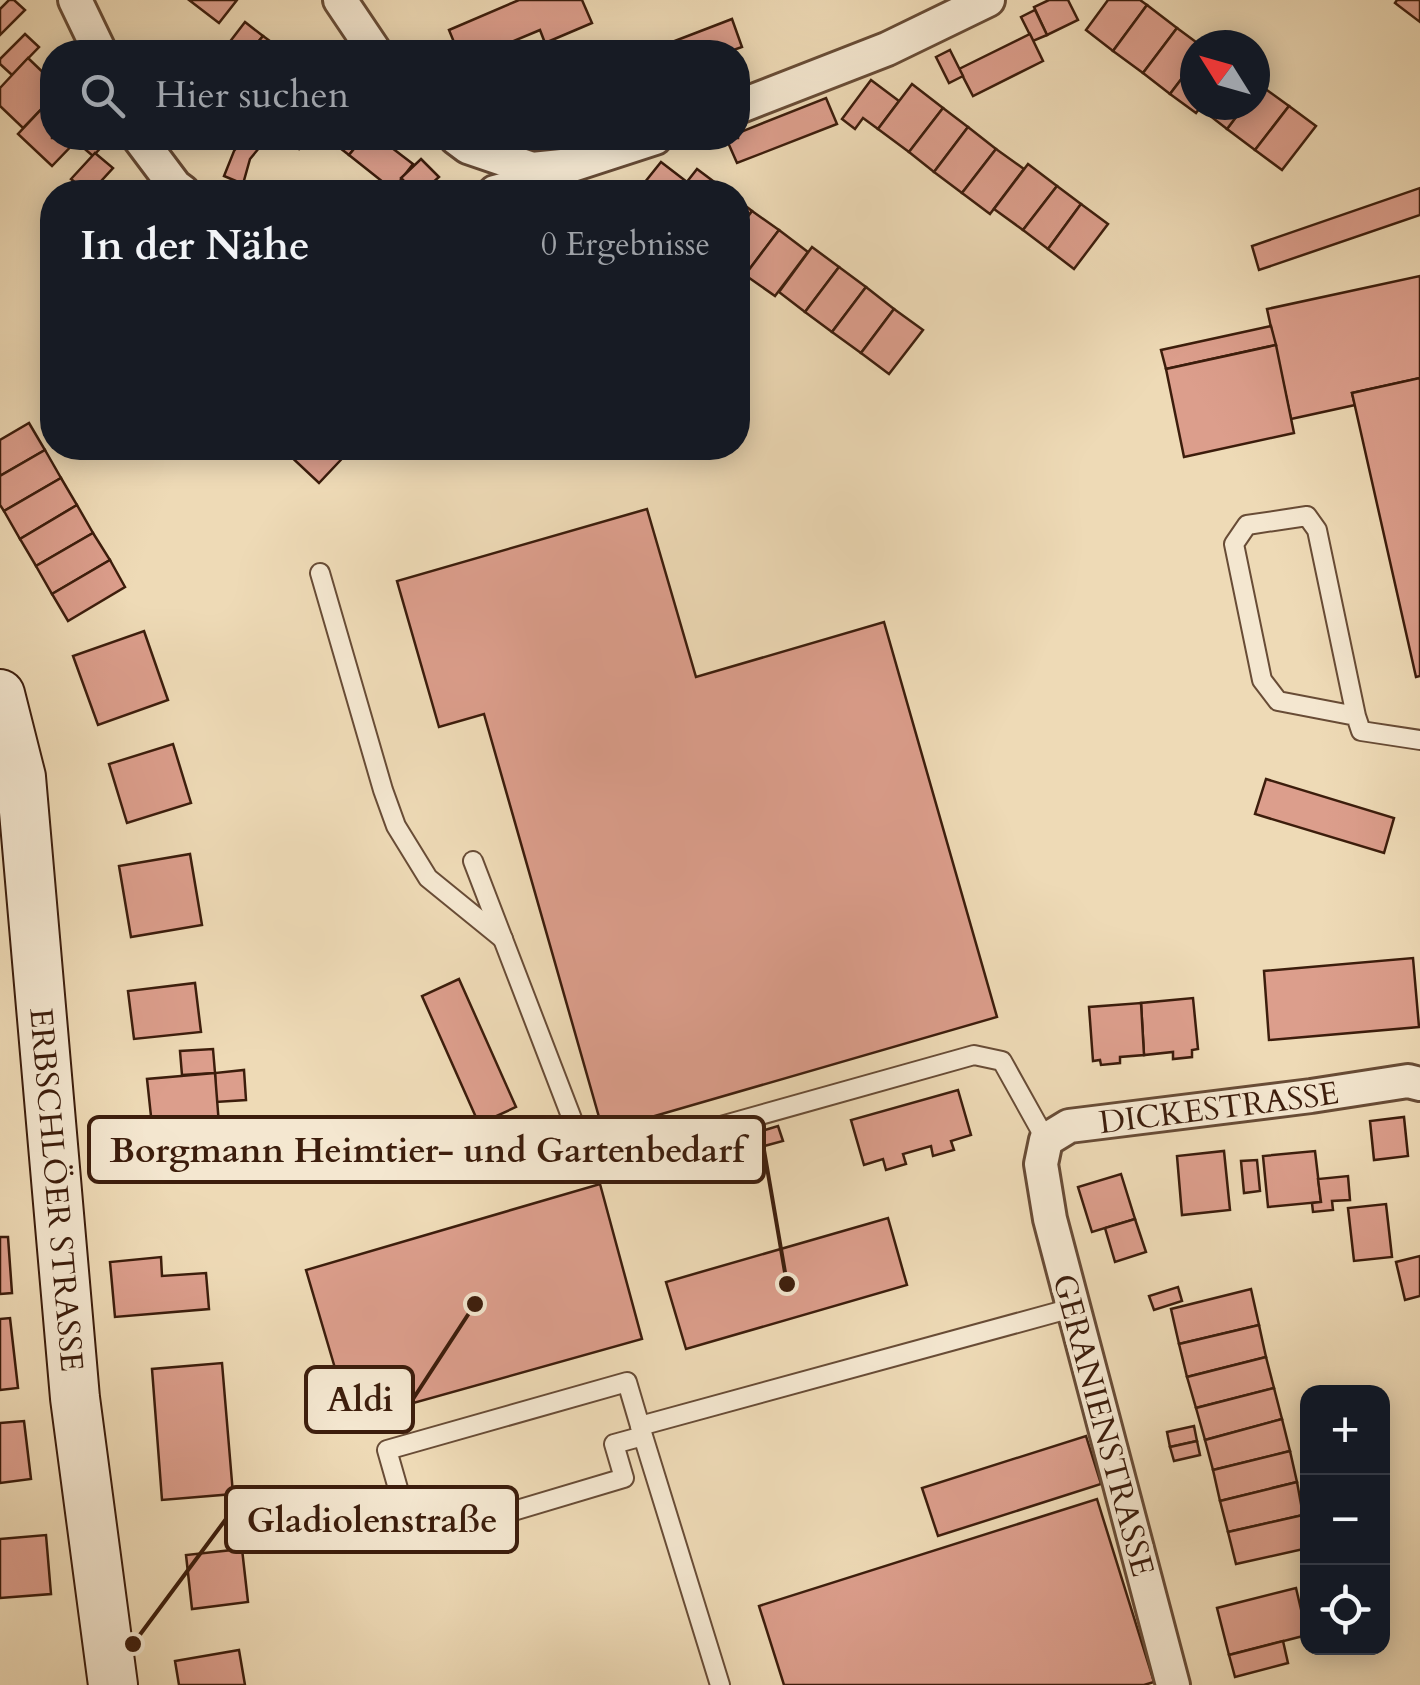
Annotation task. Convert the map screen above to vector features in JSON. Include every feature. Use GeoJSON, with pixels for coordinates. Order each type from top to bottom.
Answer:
{"type":"FeatureCollection","features":[{"type":"Feature","properties":{"kind":"street"},"geometry":{"type":"LineString","coordinates":[[75,0],[94,40]]}},
{"type":"Feature","properties":{"kind":"street"},"geometry":{"type":"LineString","coordinates":[[340,0],[367,40]]}},
{"type":"Feature","properties":{"kind":"street"},"geometry":{"type":"LineString","coordinates":[[750,101],[887,49],[987,0]]}},
{"type":"Feature","properties":{"kind":"street"},"geometry":{"type":"LineString","coordinates":[[148,150],[170,180]]}},
{"type":"Feature","properties":{"kind":"street"},"geometry":{"type":"LineString","coordinates":[[477,150],[532,169],[572,165],[618,150]]}},
{"type":"Feature","properties":{"kind":"street"},"geometry":{"type":"LineString","coordinates":[[519,180],[532,169]]}},
{"type":"Feature","properties":{"kind":"street","name":"ERBSCHLÖER STRASSE"},"geometry":{"type":"LineString","coordinates":[[0,694],[21,777],[75,1398],[114,1685]]}},
{"type":"Feature","properties":{"kind":"street","name":"DICKESTRASSE"},"geometry":{"type":"LineString","coordinates":[[1044,1152],[1070,1126],[1408,1080],[1420,1084]]}},
{"type":"Feature","properties":{"kind":"street","name":"GERANIENSTRASSE"},"geometry":{"type":"LineString","coordinates":[[1044,1152],[1050,1219],[1173,1685]]}},
{"type":"Feature","properties":{"kind":"lane"},"geometry":{"type":"LineString","coordinates":[[1356,716],[1278,701],[1262,680],[1234,544],[1247,525],[1307,516],[1317,530],[1361,730],[1420,740]]}},
{"type":"Feature","properties":{"kind":"lane"},"geometry":{"type":"LineString","coordinates":[[320,573],[396,826],[428,878],[503,939]]}},
{"type":"Feature","properties":{"kind":"lane"},"geometry":{"type":"LineString","coordinates":[[473,861],[590,1162],[974,1055],[1002,1061],[1044,1152]]}},
{"type":"Feature","properties":{"kind":"lane"},"geometry":{"type":"LineString","coordinates":[[720,1685],[642,1431],[628,1382],[387,1450],[413,1541],[624,1478],[614,1444],[642,1431],[1072,1308]]}},
{"type":"Feature","properties":{"kind":"building"},"geometry":{"type":"Polygon","coordinates":[[[9,0],[25,10],[0,35],[0,9],[9,0]]]}},
{"type":"Feature","properties":{"kind":"building"},"geometry":{"type":"Polygon","coordinates":[[[189,0],[237,0],[219,23],[189,0]]]}},
{"type":"Feature","properties":{"kind":"building"},"geometry":{"type":"Polygon","coordinates":[[[519,0],[582,0],[592,23],[552,40],[544,40],[540,30],[516,40],[453,40],[449,30],[519,0]]]}},
{"type":"Feature","properties":{"kind":"building"},"geometry":{"type":"Polygon","coordinates":[[[1049,0],[1068,0],[1078,20],[1047,35],[1034,7],[1049,0]]]}},
{"type":"Feature","properties":{"kind":"building"},"geometry":{"type":"Polygon","coordinates":[[[1108,0],[1140,0],[1147,5],[1113,51],[1086,30],[1108,0]]]}},
{"type":"Feature","properties":{"kind":"building"},"geometry":{"type":"Polygon","coordinates":[[[1420,0],[1420,22],[1395,3],[1420,0]]]}},
{"type":"Feature","properties":{"kind":"building"},"geometry":{"type":"Polygon","coordinates":[[[1147,5],[1177,28],[1143,73],[1113,51],[1147,5]]]}},
{"type":"Feature","properties":{"kind":"building"},"geometry":{"type":"Polygon","coordinates":[[[1035,10],[1047,35],[1033,41],[1021,17],[1035,10]]]}},
{"type":"Feature","properties":{"kind":"building"},"geometry":{"type":"Polygon","coordinates":[[[732,19],[740,40],[677,40],[732,19]]]}},
{"type":"Feature","properties":{"kind":"building"},"geometry":{"type":"Polygon","coordinates":[[[245,22],[263,36],[260,40],[231,40],[245,22]]]}},
{"type":"Feature","properties":{"kind":"building"},"geometry":{"type":"Polygon","coordinates":[[[1177,28],[1180,30],[1180,81],[1170,94],[1143,73],[1177,28]]]}},
{"type":"Feature","properties":{"kind":"building"},"geometry":{"type":"Polygon","coordinates":[[[25,34],[39,47],[12,75],[0,59],[25,34]]]}},
{"type":"Feature","properties":{"kind":"building"},"geometry":{"type":"Polygon","coordinates":[[[1030,34],[1043,61],[973,96],[959,69],[1030,34]]]}},
{"type":"Feature","properties":{"kind":"building"},"geometry":{"type":"Polygon","coordinates":[[[950,50],[963,76],[949,83],[936,57],[950,50]]]}},
{"type":"Feature","properties":{"kind":"building"},"geometry":{"type":"Polygon","coordinates":[[[28,58],[40,70],[40,110],[23,128],[0,106],[0,88],[28,58]]]}},
{"type":"Feature","properties":{"kind":"building"},"geometry":{"type":"Polygon","coordinates":[[[871,80],[899,101],[878,129],[863,118],[855,129],[842,119],[871,80]]]}},
{"type":"Feature","properties":{"kind":"building"},"geometry":{"type":"Polygon","coordinates":[[[1180,81],[1180,101],[1170,94],[1180,81]]]}},
{"type":"Feature","properties":{"kind":"building"},"geometry":{"type":"Polygon","coordinates":[[[912,84],[943,108],[909,152],[878,129],[912,84]]]}},
{"type":"Feature","properties":{"kind":"building"},"geometry":{"type":"Polygon","coordinates":[[[1270,92],[1289,106],[1255,150],[1227,129],[1234,120],[1270,120],[1270,92]]]}},
{"type":"Feature","properties":{"kind":"building"},"geometry":{"type":"Polygon","coordinates":[[[826,98],[837,124],[737,163],[731,150],[750,150],[750,128],[826,98]]]}},
{"type":"Feature","properties":{"kind":"building"},"geometry":{"type":"Polygon","coordinates":[[[1289,106],[1316,126],[1282,170],[1255,150],[1289,106]]]}},
{"type":"Feature","properties":{"kind":"building"},"geometry":{"type":"Polygon","coordinates":[[[943,108],[968,127],[934,172],[909,152],[943,108]]]}},
{"type":"Feature","properties":{"kind":"building"},"geometry":{"type":"Polygon","coordinates":[[[40,111],[40,150],[67,150],[52,166],[18,134],[40,111]]]}},
{"type":"Feature","properties":{"kind":"building"},"geometry":{"type":"Polygon","coordinates":[[[1215,120],[1234,120],[1227,129],[1215,120]]]}},
{"type":"Feature","properties":{"kind":"building"},"geometry":{"type":"Polygon","coordinates":[[[968,127],[996,149],[962,193],[934,172],[968,127]]]}},
{"type":"Feature","properties":{"kind":"building"},"geometry":{"type":"Polygon","coordinates":[[[996,149],[1024,169],[990,214],[962,193],[996,149]]]}},
{"type":"Feature","properties":{"kind":"building"},"geometry":{"type":"Polygon","coordinates":[[[257,150],[250,159],[244,180],[224,176],[234,151],[257,150]]]}},
{"type":"Feature","properties":{"kind":"building"},"geometry":{"type":"Polygon","coordinates":[[[353,150],[395,150],[413,164],[401,180],[380,180],[349,155],[353,150]]]}},
{"type":"Feature","properties":{"kind":"building"},"geometry":{"type":"Polygon","coordinates":[[[95,153],[113,168],[102,180],[71,179],[95,153]]]}},
{"type":"Feature","properties":{"kind":"building"},"geometry":{"type":"Polygon","coordinates":[[[421,159],[439,177],[436,180],[401,178],[421,159]]]}},
{"type":"Feature","properties":{"kind":"building"},"geometry":{"type":"Polygon","coordinates":[[[661,162],[684,180],[647,180],[661,162]]]}},
{"type":"Feature","properties":{"kind":"building"},"geometry":{"type":"Polygon","coordinates":[[[1028,164],[1057,186],[1023,230],[994,209],[1028,164]]]}},
{"type":"Feature","properties":{"kind":"building"},"geometry":{"type":"Polygon","coordinates":[[[697,169],[712,180],[688,180],[697,169]]]}},
{"type":"Feature","properties":{"kind":"building"},"geometry":{"type":"Polygon","coordinates":[[[1057,186],[1081,204],[1048,249],[1023,230],[1057,186]]]}},
{"type":"Feature","properties":{"kind":"building"},"geometry":{"type":"Polygon","coordinates":[[[1420,188],[1420,215],[1259,270],[1252,246],[1420,188]]]}},
{"type":"Feature","properties":{"kind":"building"},"geometry":{"type":"Polygon","coordinates":[[[1081,204],[1108,224],[1074,269],[1048,249],[1081,204]]]}},
{"type":"Feature","properties":{"kind":"building"},"geometry":{"type":"Polygon","coordinates":[[[752,211],[779,230],[750,268],[752,211]]]}},
{"type":"Feature","properties":{"kind":"building"},"geometry":{"type":"Polygon","coordinates":[[[779,230],[808,252],[775,296],[750,278],[750,268],[779,230]]]}},
{"type":"Feature","properties":{"kind":"building"},"geometry":{"type":"Polygon","coordinates":[[[812,247],[839,267],[805,312],[779,292],[812,247]]]}},
{"type":"Feature","properties":{"kind":"building"},"geometry":{"type":"Polygon","coordinates":[[[839,267],[866,287],[832,332],[805,312],[839,267]]]}},
{"type":"Feature","properties":{"kind":"building"},"geometry":{"type":"Polygon","coordinates":[[[1420,276],[1420,378],[1352,393],[1355,405],[1291,419],[1267,309],[1420,276]]]}},
{"type":"Feature","properties":{"kind":"building"},"geometry":{"type":"Polygon","coordinates":[[[866,287],[894,309],[861,353],[832,332],[866,287]]]}},
{"type":"Feature","properties":{"kind":"building"},"geometry":{"type":"Polygon","coordinates":[[[894,309],[923,330],[889,374],[861,353],[894,309]]]}},
{"type":"Feature","properties":{"kind":"building"},"geometry":{"type":"Polygon","coordinates":[[[1271,326],[1276,345],[1166,369],[1161,350],[1271,326]]]}},
{"type":"Feature","properties":{"kind":"building"},"geometry":{"type":"Polygon","coordinates":[[[1276,345],[1294,433],[1184,457],[1166,369],[1276,345]]]}},
{"type":"Feature","properties":{"kind":"building"},"geometry":{"type":"Polygon","coordinates":[[[1420,378],[1420,676],[1416,677],[1352,393],[1420,378]]]}},
{"type":"Feature","properties":{"kind":"building"},"geometry":{"type":"Polygon","coordinates":[[[29,423],[40,442],[40,453],[0,476],[0,440],[29,423]]]}},
{"type":"Feature","properties":{"kind":"building"},"geometry":{"type":"Polygon","coordinates":[[[40,453],[40,460],[51,460],[61,478],[4,511],[0,505],[0,476],[40,453]]]}},
{"type":"Feature","properties":{"kind":"building"},"geometry":{"type":"Polygon","coordinates":[[[295,460],[341,460],[319,483],[295,460]]]}},
{"type":"Feature","properties":{"kind":"building"},"geometry":{"type":"Polygon","coordinates":[[[61,478],[77,505],[20,539],[4,511],[61,478]]]}},
{"type":"Feature","properties":{"kind":"building"},"geometry":{"type":"Polygon","coordinates":[[[77,505],[93,533],[36,566],[20,539],[77,505]]]}},
{"type":"Feature","properties":{"kind":"building"},"geometry":{"type":"Polygon","coordinates":[[[647,509],[696,677],[884,622],[997,1017],[603,1131],[484,714],[439,727],[397,581],[647,509]]]}},
{"type":"Feature","properties":{"kind":"building"},"geometry":{"type":"Polygon","coordinates":[[[93,533],[110,560],[52,594],[36,566],[93,533]]]}},
{"type":"Feature","properties":{"kind":"building"},"geometry":{"type":"Polygon","coordinates":[[[110,560],[125,587],[68,621],[52,594],[110,560]]]}},
{"type":"Feature","properties":{"kind":"building"},"geometry":{"type":"Polygon","coordinates":[[[144,631],[168,700],[98,725],[73,656],[144,631]]]}},
{"type":"Feature","properties":{"kind":"building"},"geometry":{"type":"Polygon","coordinates":[[[173,744],[191,803],[127,823],[109,764],[173,744]]]}},
{"type":"Feature","properties":{"kind":"building"},"geometry":{"type":"Polygon","coordinates":[[[1266,779],[1394,818],[1384,853],[1255,814],[1266,779]]]}},
{"type":"Feature","properties":{"kind":"building"},"geometry":{"type":"Polygon","coordinates":[[[190,854],[202,925],[131,937],[119,866],[190,854]]]}},
{"type":"Feature","properties":{"kind":"building"},"geometry":{"type":"Polygon","coordinates":[[[1413,958],[1419,1027],[1269,1040],[1264,971],[1413,958]]]}},
{"type":"Feature","properties":{"kind":"building"},"geometry":{"type":"Polygon","coordinates":[[[459,979],[516,1107],[479,1124],[422,996],[459,979]]]}},
{"type":"Feature","properties":{"kind":"building"},"geometry":{"type":"Polygon","coordinates":[[[195,983],[201,1032],[134,1039],[128,991],[195,983]]]}},
{"type":"Feature","properties":{"kind":"building"},"geometry":{"type":"Polygon","coordinates":[[[1193,998],[1198,1049],[1192,1050],[1192,1057],[1173,1059],[1173,1052],[1144,1055],[1141,1003],[1193,998]]]}},
{"type":"Feature","properties":{"kind":"building"},"geometry":{"type":"Polygon","coordinates":[[[1141,1003],[1144,1055],[1120,1057],[1120,1063],[1101,1065],[1100,1060],[1093,1061],[1089,1007],[1141,1003]]]}},
{"type":"Feature","properties":{"kind":"building"},"geometry":{"type":"Polygon","coordinates":[[[213,1049],[215,1073],[182,1075],[180,1051],[213,1049]]]}},
{"type":"Feature","properties":{"kind":"building"},"geometry":{"type":"Polygon","coordinates":[[[244,1070],[246,1100],[216,1102],[215,1073],[244,1070]]]}},
{"type":"Feature","properties":{"kind":"building"},"geometry":{"type":"Polygon","coordinates":[[[215,1073],[220,1138],[180,1142],[179,1133],[153,1135],[147,1079],[215,1073]]]}},
{"type":"Feature","properties":{"kind":"building"},"geometry":{"type":"Polygon","coordinates":[[[958,1090],[971,1135],[951,1141],[954,1150],[933,1156],[931,1146],[903,1154],[906,1164],[886,1170],[883,1159],[864,1165],[851,1120],[958,1090]]]}},
{"type":"Feature","properties":{"kind":"building"},"geometry":{"type":"Polygon","coordinates":[[[1404,1117],[1408,1156],[1374,1160],[1370,1121],[1404,1117]]]}},
{"type":"Feature","properties":{"kind":"building"},"geometry":{"type":"Polygon","coordinates":[[[778,1126],[783,1141],[738,1153],[735,1139],[778,1126]]]}},
{"type":"Feature","properties":{"kind":"building"},"geometry":{"type":"Polygon","coordinates":[[[1224,1151],[1230,1210],[1182,1215],[1177,1156],[1224,1151]]]}},
{"type":"Feature","properties":{"kind":"building"},"geometry":{"type":"Polygon","coordinates":[[[1315,1151],[1321,1202],[1268,1207],[1263,1156],[1315,1151]]]}},
{"type":"Feature","properties":{"kind":"building"},"geometry":{"type":"Polygon","coordinates":[[[1257,1160],[1260,1191],[1244,1193],[1241,1161],[1257,1160]]]}},
{"type":"Feature","properties":{"kind":"building"},"geometry":{"type":"Polygon","coordinates":[[[1121,1174],[1135,1219],[1092,1232],[1078,1187],[1121,1174]]]}},
{"type":"Feature","properties":{"kind":"building"},"geometry":{"type":"Polygon","coordinates":[[[1348,1176],[1350,1200],[1332,1201],[1333,1210],[1313,1212],[1312,1203],[1321,1202],[1318,1179],[1348,1176]]]}},
{"type":"Feature","properties":{"kind":"building"},"geometry":{"type":"Polygon","coordinates":[[[600,1184],[642,1339],[374,1414],[363,1378],[340,1385],[306,1270],[600,1184]]]}},
{"type":"Feature","properties":{"kind":"building"},"geometry":{"type":"Polygon","coordinates":[[[1386,1204],[1392,1257],[1354,1261],[1348,1208],[1386,1204]]]}},
{"type":"Feature","properties":{"kind":"building"},"geometry":{"type":"Polygon","coordinates":[[[888,1218],[907,1285],[686,1349],[666,1282],[888,1218]]]}},
{"type":"Feature","properties":{"kind":"building"},"geometry":{"type":"Polygon","coordinates":[[[1135,1219],[1146,1252],[1115,1262],[1105,1228],[1135,1219]]]}},
{"type":"Feature","properties":{"kind":"building"},"geometry":{"type":"Polygon","coordinates":[[[0,1237],[8,1237],[12,1293],[0,1294],[0,1237]]]}},
{"type":"Feature","properties":{"kind":"building"},"geometry":{"type":"Polygon","coordinates":[[[1420,1256],[1420,1296],[1405,1300],[1396,1262],[1420,1256]]]}},
{"type":"Feature","properties":{"kind":"building"},"geometry":{"type":"Polygon","coordinates":[[[161,1257],[162,1276],[206,1273],[209,1309],[115,1317],[110,1262],[161,1257]]]}},
{"type":"Feature","properties":{"kind":"building"},"geometry":{"type":"Polygon","coordinates":[[[1178,1287],[1182,1301],[1154,1310],[1149,1296],[1178,1287]]]}},
{"type":"Feature","properties":{"kind":"building"},"geometry":{"type":"Polygon","coordinates":[[[1251,1289],[1259,1325],[1179,1344],[1171,1309],[1251,1289]]]}},
{"type":"Feature","properties":{"kind":"building"},"geometry":{"type":"Polygon","coordinates":[[[10,1318],[18,1388],[0,1390],[0,1319],[10,1318]]]}},
{"type":"Feature","properties":{"kind":"building"},"geometry":{"type":"Polygon","coordinates":[[[1259,1325],[1266,1357],[1187,1377],[1179,1344],[1259,1325]]]}},
{"type":"Feature","properties":{"kind":"building"},"geometry":{"type":"Polygon","coordinates":[[[1266,1357],[1274,1388],[1196,1408],[1187,1377],[1266,1357]]]}},
{"type":"Feature","properties":{"kind":"building"},"geometry":{"type":"Polygon","coordinates":[[[222,1363],[233,1494],[162,1500],[152,1369],[222,1363]]]}},
{"type":"Feature","properties":{"kind":"building"},"geometry":{"type":"Polygon","coordinates":[[[1274,1388],[1282,1419],[1205,1440],[1196,1408],[1274,1388]]]}},
{"type":"Feature","properties":{"kind":"building"},"geometry":{"type":"Polygon","coordinates":[[[1282,1419],[1290,1451],[1213,1470],[1205,1440],[1282,1419]]]}},
{"type":"Feature","properties":{"kind":"building"},"geometry":{"type":"Polygon","coordinates":[[[24,1421],[31,1479],[0,1483],[0,1423],[24,1421]]]}},
{"type":"Feature","properties":{"kind":"building"},"geometry":{"type":"Polygon","coordinates":[[[1194,1426],[1197,1441],[1170,1447],[1167,1432],[1194,1426]]]}},
{"type":"Feature","properties":{"kind":"building"},"geometry":{"type":"Polygon","coordinates":[[[1086,1436],[1101,1484],[938,1536],[922,1488],[1086,1436]]]}},
{"type":"Feature","properties":{"kind":"building"},"geometry":{"type":"Polygon","coordinates":[[[1197,1441],[1200,1455],[1174,1461],[1170,1447],[1197,1441]]]}},
{"type":"Feature","properties":{"kind":"building"},"geometry":{"type":"Polygon","coordinates":[[[1290,1451],[1297,1482],[1220,1501],[1213,1470],[1290,1451]]]}},
{"type":"Feature","properties":{"kind":"building"},"geometry":{"type":"Polygon","coordinates":[[[1297,1482],[1300,1516],[1228,1532],[1220,1501],[1297,1482]]]}},
{"type":"Feature","properties":{"kind":"building"},"geometry":{"type":"Polygon","coordinates":[[[1097,1499],[1154,1682],[784,1685],[759,1606],[1097,1499]]]}},
{"type":"Feature","properties":{"kind":"building"},"geometry":{"type":"Polygon","coordinates":[[[1300,1516],[1300,1550],[1236,1564],[1228,1532],[1300,1516]]]}},
{"type":"Feature","properties":{"kind":"building"},"geometry":{"type":"Polygon","coordinates":[[[46,1535],[51,1594],[0,1598],[0,1539],[46,1535]]]}},
{"type":"Feature","properties":{"kind":"building"},"geometry":{"type":"Polygon","coordinates":[[[242,1549],[248,1602],[192,1609],[186,1555],[242,1549]]]}},
{"type":"Feature","properties":{"kind":"building"},"geometry":{"type":"Polygon","coordinates":[[[1296,1588],[1300,1637],[1229,1655],[1217,1608],[1296,1588]]]}},
{"type":"Feature","properties":{"kind":"building"},"geometry":{"type":"Polygon","coordinates":[[[1283,1641],[1288,1663],[1235,1677],[1229,1655],[1283,1641]]]}},
{"type":"Feature","properties":{"kind":"building"},"geometry":{"type":"Polygon","coordinates":[[[239,1650],[245,1685],[179,1685],[175,1661],[239,1650]]]}},
{"type":"Feature","properties":{"kind":"place","name":"Borgmann Heimtier- und Gartenbedarf"},"geometry":{"type":"Point","coordinates":[787,1284]}},
{"type":"Feature","properties":{"kind":"place","name":"Aldi"},"geometry":{"type":"Point","coordinates":[475,1304]}},
{"type":"Feature","properties":{"kind":"place","name":"Gladiolenstraße"},"geometry":{"type":"Point","coordinates":[133,1644]}}]}
